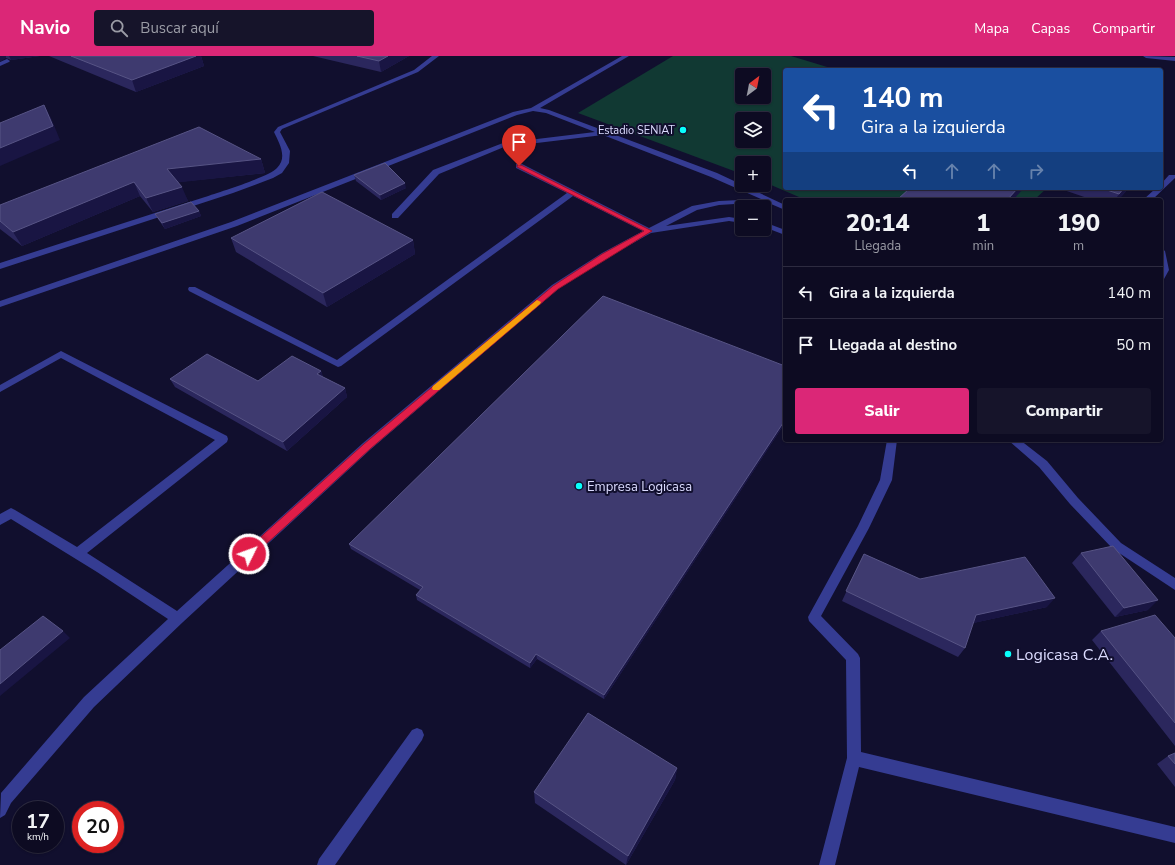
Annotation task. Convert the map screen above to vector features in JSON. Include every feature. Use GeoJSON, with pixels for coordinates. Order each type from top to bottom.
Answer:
{"type":"FeatureCollection","features":[{"type":"Feature","properties":{"kind":"lane"},"geometry":{"type":"LineString","coordinates":[[0,266],[222,194],[270,176],[279,171],[285,163],[286,151],[277,132],[280,128],[416,71],[436,56]]}},
{"type":"Feature","properties":{"kind":"lane"},"geometry":{"type":"LineString","coordinates":[[0,304],[234,224],[515,113],[533,109],[626,56]]}},
{"type":"Feature","properties":{"kind":"lane"},"geometry":{"type":"LineString","coordinates":[[1146,56],[1175,59]]}},
{"type":"Feature","properties":{"kind":"lane"},"geometry":{"type":"LineString","coordinates":[[0,64],[6,62]]}},
{"type":"Feature","properties":{"kind":"lane"},"geometry":{"type":"LineString","coordinates":[[533,109],[546,111],[714,175],[783,207]]}},
{"type":"Feature","properties":{"kind":"lane"},"geometry":{"type":"LineString","coordinates":[[395,216],[436,172],[503,145],[606,133]]}},
{"type":"Feature","properties":{"kind":"lane"},"geometry":{"type":"LineString","coordinates":[[519,166],[649,231],[703,222],[729,219],[735,220]]}},
{"type":"Feature","properties":{"kind":"lane"},"geometry":{"type":"LineString","coordinates":[[1163,186],[1172,177]]}},
{"type":"Feature","properties":{"kind":"lane"},"geometry":{"type":"LineString","coordinates":[[1149,198],[1159,190]]}},
{"type":"Feature","properties":{"kind":"lane"},"geometry":{"type":"LineString","coordinates":[[192,289],[338,364],[572,193]]}},
{"type":"Feature","properties":{"kind":"lane"},"geometry":{"type":"LineString","coordinates":[[0,810],[6,798],[89,702],[178,618],[367,446],[555,287],[649,231],[695,208],[719,203],[750,201],[772,202]]}},
{"type":"Feature","properties":{"kind":"lane"},"geometry":{"type":"LineString","coordinates":[[771,227],[783,232]]}},
{"type":"Feature","properties":{"kind":"lane"},"geometry":{"type":"LineString","coordinates":[[1163,260],[1165,270],[1163,274]]}},
{"type":"Feature","properties":{"kind":"lane"},"geometry":{"type":"LineString","coordinates":[[0,389],[61,354],[224,439],[78,554]]}},
{"type":"Feature","properties":{"kind":"lane"},"geometry":{"type":"LineString","coordinates":[[827,865],[854,758],[853,658],[814,617],[863,528],[886,480],[892,442]]}},
{"type":"Feature","properties":{"kind":"lane"},"geometry":{"type":"LineString","coordinates":[[1015,442],[1042,464],[1074,502],[1117,546],[1175,585]]}},
{"type":"Feature","properties":{"kind":"lane"},"geometry":{"type":"LineString","coordinates":[[0,520],[11,512],[178,618]]}},
{"type":"Feature","properties":{"kind":"lane"},"geometry":{"type":"LineString","coordinates":[[325,865],[417,735]]}},
{"type":"Feature","properties":{"kind":"lane"},"geometry":{"type":"LineString","coordinates":[[854,758],[1175,835]]}},
{"type":"Feature","properties":{"kind":"green space","name":"Estadio SENIAT"},"geometry":{"type":"Polygon","coordinates":[[[673,56],[791,56],[830,68],[783,68],[783,190],[1045,190],[1036,198],[801,198],[771,185],[771,156],[735,156],[735,171],[578,113],[673,56]]]}},
{"type":"Feature","properties":{"kind":"building"},"geometry":{"type":"Polygon","coordinates":[[[71,56],[196,56],[132,80],[71,56]]]}},
{"type":"Feature","properties":{"kind":"building"},"geometry":{"type":"Polygon","coordinates":[[[357,56],[388,56],[379,61],[357,56]]]}},
{"type":"Feature","properties":{"kind":"building"},"geometry":{"type":"Polygon","coordinates":[[[44,105],[53,126],[0,148],[0,123],[44,105]]]}},
{"type":"Feature","properties":{"kind":"building"},"geometry":{"type":"Polygon","coordinates":[[[199,127],[261,159],[167,169],[182,187],[146,198],[134,182],[13,232],[0,221],[0,205],[199,127]]]}},
{"type":"Feature","properties":{"kind":"building"},"geometry":{"type":"Polygon","coordinates":[[[385,163],[405,183],[380,195],[354,175],[385,163]]]}},
{"type":"Feature","properties":{"kind":"building"},"geometry":{"type":"Polygon","coordinates":[[[908,190],[1016,190],[1009,198],[899,198],[908,190]]]}},
{"type":"Feature","properties":{"kind":"building"},"geometry":{"type":"Polygon","coordinates":[[[1107,190],[1122,190],[1119,194],[1107,190]]]}},
{"type":"Feature","properties":{"kind":"building"},"geometry":{"type":"Polygon","coordinates":[[[322,192],[413,240],[323,293],[231,238],[322,192]]]}},
{"type":"Feature","properties":{"kind":"building"},"geometry":{"type":"Polygon","coordinates":[[[191,202],[199,211],[162,223],[155,214],[191,202]]]}},
{"type":"Feature","properties":{"kind":"building","name":"Empresa Logicasa"},"geometry":{"type":"Polygon","coordinates":[[[603,296],[783,365],[783,423],[604,695],[536,654],[530,663],[416,595],[423,587],[349,544],[603,296]]]}},
{"type":"Feature","properties":{"kind":"building"},"geometry":{"type":"Polygon","coordinates":[[[207,354],[258,381],[292,356],[321,371],[317,374],[345,388],[283,442],[170,379],[207,354]]]}},
{"type":"Feature","properties":{"kind":"building"},"geometry":{"type":"Polygon","coordinates":[[[1113,546],[1158,600],[1124,608],[1081,553],[1113,546]]]}},
{"type":"Feature","properties":{"kind":"building"},"geometry":{"type":"Polygon","coordinates":[[[864,554],[920,579],[1025,557],[1055,598],[976,615],[965,648],[846,591],[864,554]]]}},
{"type":"Feature","properties":{"kind":"building"},"geometry":{"type":"Polygon","coordinates":[[[1155,615],[1175,638],[1175,723],[1101,631],[1155,615]]]}},
{"type":"Feature","properties":{"kind":"building"},"geometry":{"type":"Polygon","coordinates":[[[43,616],[63,631],[0,684],[0,650],[43,616]]]}},
{"type":"Feature","properties":{"kind":"building"},"geometry":{"type":"Polygon","coordinates":[[[588,713],[677,768],[628,856],[534,792],[588,713]]]}},
{"type":"Feature","properties":{"kind":"building"},"geometry":{"type":"Polygon","coordinates":[[[1175,753],[1175,764],[1168,756],[1175,753]]]}},
{"type":"Feature","properties":{"kind":"slow traffic"},"geometry":{"type":"LineString","coordinates":[[436,388],[537,302]]}},
{"type":"Feature","properties":{"kind":"place","name":"Estadio SENIAT"},"geometry":{"type":"Point","coordinates":[683,130]}},
{"type":"Feature","properties":{"kind":"place","name":"Empresa Logicasa"},"geometry":{"type":"Point","coordinates":[579,486]}},
{"type":"Feature","properties":{"kind":"place","name":"Logicasa C.A."},"geometry":{"type":"Point","coordinates":[1008,654]}},
{"type":"Feature","properties":{"kind":"route"},"geometry":{"type":"LineString","coordinates":[[249,554],[367,446],[555,287],[649,231],[519,166]]}}]}
